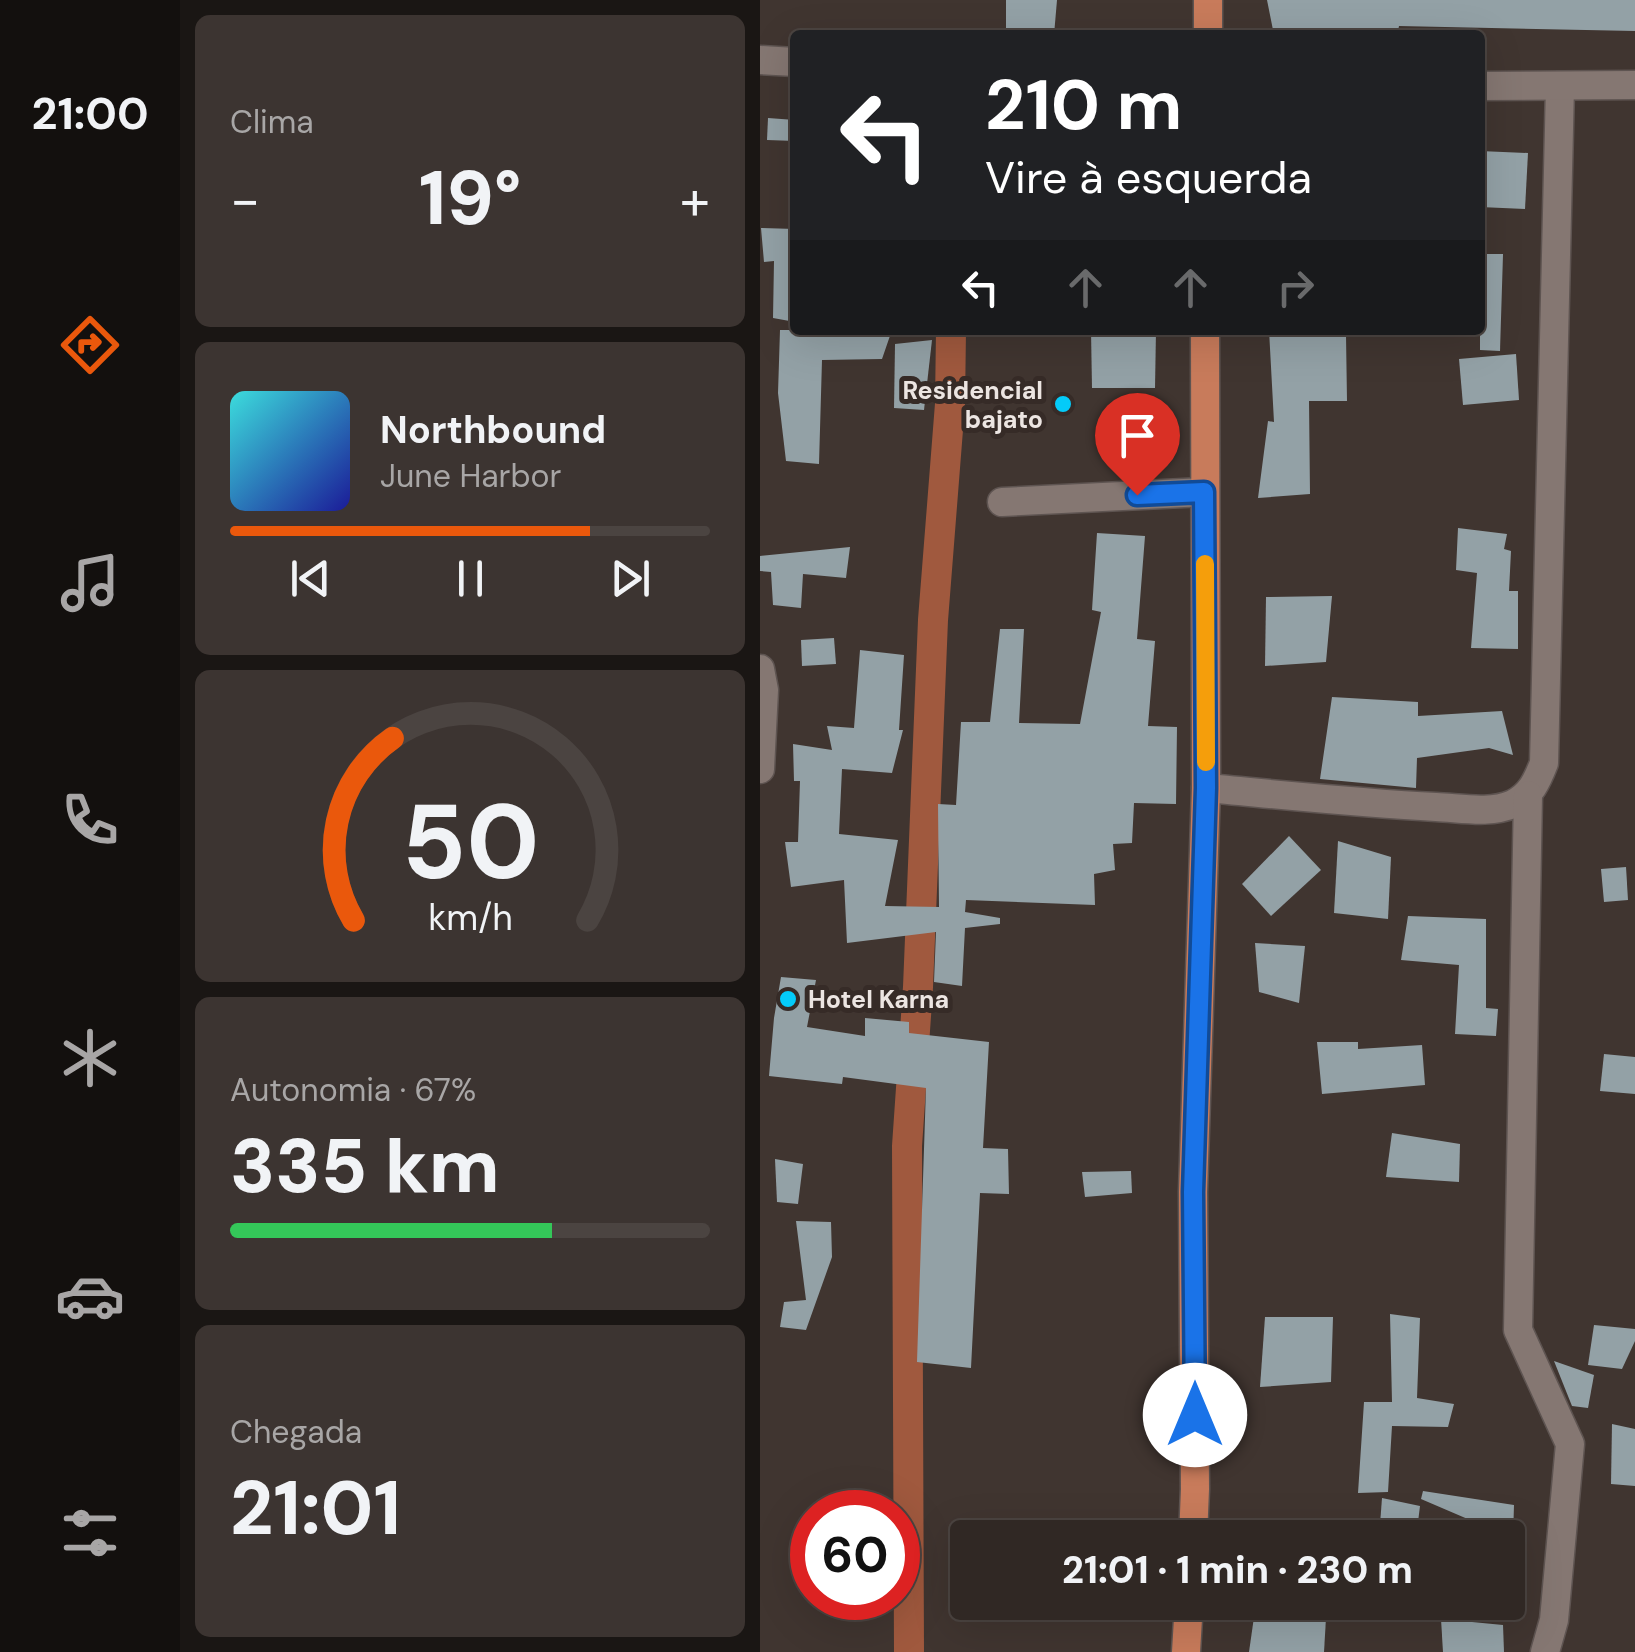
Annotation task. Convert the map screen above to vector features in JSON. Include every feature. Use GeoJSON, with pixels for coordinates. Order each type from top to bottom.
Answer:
{"type":"FeatureCollection","features":[{"type":"Feature","properties":{"kind":"main road"},"geometry":{"type":"LineString","coordinates":[[1208,0],[1208,30]]}},
{"type":"Feature","properties":{"kind":"main road"},"geometry":{"type":"LineString","coordinates":[[1193,1520],[1193,1192],[1206,788],[1205,335]]}},
{"type":"Feature","properties":{"kind":"main road"},"geometry":{"type":"LineString","coordinates":[[1186,1652],[1188,1620]]}},
{"type":"Feature","properties":{"kind":"street"},"geometry":{"type":"LineString","coordinates":[[760,60],[790,62]]}},
{"type":"Feature","properties":{"kind":"street"},"geometry":{"type":"LineString","coordinates":[[1485,86],[1635,85]]}},
{"type":"Feature","properties":{"kind":"street"},"geometry":{"type":"LineString","coordinates":[[1545,1652],[1554,1620],[1570,1444],[1518,1330],[1528,795],[1544,763],[1560,86]]}},
{"type":"Feature","properties":{"kind":"street"},"geometry":{"type":"LineString","coordinates":[[1002,502],[1204,492]]}},
{"type":"Feature","properties":{"kind":"street"},"geometry":{"type":"LineString","coordinates":[[760,669],[764,690],[760,769]]}},
{"type":"Feature","properties":{"kind":"street"},"geometry":{"type":"LineString","coordinates":[[1206,788],[1392,805],[1488,809],[1509,806],[1528,795]]}},
{"type":"Feature","properties":{"kind":"building"},"geometry":{"type":"Polygon","coordinates":[[[1006,0],[1057,0],[1054,30],[1006,30],[1006,0]]]}},
{"type":"Feature","properties":{"kind":"building"},"geometry":{"type":"Polygon","coordinates":[[[1267,0],[1635,0],[1635,31],[1399,26],[1398,30],[1273,30],[1267,0]]]}},
{"type":"Feature","properties":{"kind":"building"},"geometry":{"type":"Polygon","coordinates":[[[768,118],[790,120],[790,141],[767,140],[768,118]]]}},
{"type":"Feature","properties":{"kind":"building"},"geometry":{"type":"Polygon","coordinates":[[[1485,151],[1528,153],[1525,209],[1485,207],[1485,151]]]}},
{"type":"Feature","properties":{"kind":"building"},"geometry":{"type":"Polygon","coordinates":[[[761,228],[790,229],[790,321],[773,318],[774,261],[764,262],[761,228]]]}},
{"type":"Feature","properties":{"kind":"building"},"geometry":{"type":"Polygon","coordinates":[[[1485,254],[1503,254],[1500,351],[1480,350],[1480,335],[1485,335],[1485,254]]]}},
{"type":"Feature","properties":{"kind":"building"},"geometry":{"type":"Polygon","coordinates":[[[780,330],[790,330],[790,335],[890,335],[882,359],[822,360],[819,464],[786,461],[778,393],[780,330]]]}},
{"type":"Feature","properties":{"kind":"building"},"geometry":{"type":"Polygon","coordinates":[[[1091,335],[1156,335],[1155,388],[1092,388],[1091,335]]]}},
{"type":"Feature","properties":{"kind":"building"},"geometry":{"type":"Polygon","coordinates":[[[1269,335],[1346,335],[1347,401],[1309,401],[1310,494],[1258,498],[1268,421],[1274,422],[1269,335]]]}},
{"type":"Feature","properties":{"kind":"building"},"geometry":{"type":"Polygon","coordinates":[[[932,340],[924,410],[894,408],[895,344],[932,340]]]}},
{"type":"Feature","properties":{"kind":"building"},"geometry":{"type":"Polygon","coordinates":[[[1516,354],[1519,400],[1463,405],[1459,359],[1516,354]]]}},
{"type":"Feature","properties":{"kind":"building"},"geometry":{"type":"Polygon","coordinates":[[[1458,528],[1507,534],[1504,549],[1511,551],[1509,591],[1518,591],[1518,649],[1471,648],[1477,573],[1456,570],[1458,528]]]}},
{"type":"Feature","properties":{"kind":"building"},"geometry":{"type":"Polygon","coordinates":[[[1097,533],[1145,536],[1137,639],[1155,641],[1148,726],[1177,727],[1176,804],[1134,803],[1132,843],[1113,844],[1115,870],[1094,874],[1095,905],[966,900],[965,912],[1000,918],[1000,924],[965,928],[962,986],[934,982],[936,932],[847,943],[844,880],[791,887],[785,842],[798,842],[800,781],[794,781],[793,744],[832,750],[827,726],[854,728],[860,650],[904,655],[899,730],[903,730],[892,773],[842,769],[839,834],[898,840],[885,906],[939,907],[938,804],[956,805],[961,722],[990,722],[1000,629],[1024,629],[1019,723],[1080,724],[1101,612],[1092,610],[1097,533]]]}},
{"type":"Feature","properties":{"kind":"building"},"geometry":{"type":"Polygon","coordinates":[[[850,547],[846,578],[803,574],[801,608],[773,605],[771,572],[760,571],[760,556],[850,547]]]}},
{"type":"Feature","properties":{"kind":"building"},"geometry":{"type":"Polygon","coordinates":[[[1332,596],[1326,662],[1265,666],[1266,597],[1332,596]]]}},
{"type":"Feature","properties":{"kind":"building"},"geometry":{"type":"Polygon","coordinates":[[[834,638],[836,664],[802,666],[801,640],[834,638]]]}},
{"type":"Feature","properties":{"kind":"building"},"geometry":{"type":"Polygon","coordinates":[[[1332,697],[1418,702],[1418,716],[1502,711],[1513,755],[1489,748],[1417,758],[1416,788],[1320,779],[1332,697]]]}},
{"type":"Feature","properties":{"kind":"building"},"geometry":{"type":"Polygon","coordinates":[[[1289,836],[1321,870],[1271,916],[1242,884],[1289,836]]]}},
{"type":"Feature","properties":{"kind":"building"},"geometry":{"type":"Polygon","coordinates":[[[1338,841],[1391,857],[1388,919],[1334,913],[1338,841]]]}},
{"type":"Feature","properties":{"kind":"building"},"geometry":{"type":"Polygon","coordinates":[[[1626,867],[1628,900],[1604,902],[1601,869],[1626,867]]]}},
{"type":"Feature","properties":{"kind":"building"},"geometry":{"type":"Polygon","coordinates":[[[1408,916],[1486,919],[1486,1008],[1498,1009],[1496,1036],[1455,1034],[1459,965],[1401,960],[1408,916]]]}},
{"type":"Feature","properties":{"kind":"building"},"geometry":{"type":"Polygon","coordinates":[[[1255,943],[1305,946],[1299,1003],[1259,992],[1255,943]]]}},
{"type":"Feature","properties":{"kind":"building"},"geometry":{"type":"Polygon","coordinates":[[[781,977],[816,980],[807,1027],[865,1036],[865,1018],[909,1022],[909,1033],[989,1042],[983,1148],[1008,1149],[1009,1194],[980,1193],[971,1368],[917,1362],[926,1088],[843,1077],[842,1084],[769,1076],[781,977]]]}},
{"type":"Feature","properties":{"kind":"building"},"geometry":{"type":"Polygon","coordinates":[[[1317,1042],[1358,1042],[1358,1049],[1422,1045],[1425,1085],[1322,1094],[1317,1042]]]}},
{"type":"Feature","properties":{"kind":"building"},"geometry":{"type":"Polygon","coordinates":[[[1604,1054],[1635,1057],[1635,1094],[1600,1091],[1604,1054]]]}},
{"type":"Feature","properties":{"kind":"building"},"geometry":{"type":"Polygon","coordinates":[[[1392,1133],[1460,1144],[1459,1182],[1386,1177],[1392,1133]]]}},
{"type":"Feature","properties":{"kind":"building"},"geometry":{"type":"Polygon","coordinates":[[[775,1159],[803,1164],[798,1204],[777,1202],[775,1159]]]}},
{"type":"Feature","properties":{"kind":"building"},"geometry":{"type":"Polygon","coordinates":[[[1131,1171],[1132,1193],[1085,1197],[1082,1172],[1131,1171]]]}},
{"type":"Feature","properties":{"kind":"building"},"geometry":{"type":"Polygon","coordinates":[[[796,1221],[831,1222],[832,1257],[806,1330],[780,1327],[784,1302],[806,1300],[796,1221]]]}},
{"type":"Feature","properties":{"kind":"building"},"geometry":{"type":"Polygon","coordinates":[[[1390,1314],[1420,1318],[1417,1398],[1454,1404],[1448,1427],[1392,1426],[1388,1492],[1358,1493],[1364,1402],[1392,1402],[1390,1314]]]}},
{"type":"Feature","properties":{"kind":"building"},"geometry":{"type":"Polygon","coordinates":[[[1265,1317],[1333,1317],[1331,1382],[1260,1387],[1265,1317]]]}},
{"type":"Feature","properties":{"kind":"building"},"geometry":{"type":"Polygon","coordinates":[[[1594,1325],[1635,1329],[1635,1341],[1622,1369],[1588,1365],[1594,1325]]]}},
{"type":"Feature","properties":{"kind":"building"},"geometry":{"type":"Polygon","coordinates":[[[1554,1361],[1594,1375],[1588,1408],[1572,1406],[1554,1361]]]}},
{"type":"Feature","properties":{"kind":"building"},"geometry":{"type":"Polygon","coordinates":[[[1612,1424],[1635,1429],[1635,1486],[1611,1484],[1612,1424]]]}},
{"type":"Feature","properties":{"kind":"building"},"geometry":{"type":"Polygon","coordinates":[[[1423,1491],[1514,1505],[1514,1520],[1470,1520],[1421,1499],[1423,1491]]]}},
{"type":"Feature","properties":{"kind":"building"},"geometry":{"type":"Polygon","coordinates":[[[1382,1498],[1420,1506],[1418,1520],[1380,1520],[1382,1498]]]}},
{"type":"Feature","properties":{"kind":"building"},"geometry":{"type":"Polygon","coordinates":[[[1254,1620],[1326,1620],[1324,1652],[1249,1652],[1254,1620]]]}},
{"type":"Feature","properties":{"kind":"building"},"geometry":{"type":"Polygon","coordinates":[[[1441,1620],[1503,1625],[1504,1652],[1443,1652],[1441,1620]]]}},
{"type":"Feature","properties":{"kind":"waterway"},"geometry":{"type":"LineString","coordinates":[[909,1652],[907,1146],[951,335]]}},
{"type":"Feature","properties":{"kind":"slow traffic"},"geometry":{"type":"LineString","coordinates":[[1205,564],[1206,762]]}},
{"type":"Feature","properties":{"kind":"place","name":"Residencial bajato"},"geometry":{"type":"Point","coordinates":[1063,404]}},
{"type":"Feature","properties":{"kind":"place","name":"Hotel Karna"},"geometry":{"type":"Point","coordinates":[788,999]}},
{"type":"Feature","properties":{"kind":"route"},"geometry":{"type":"LineString","coordinates":[[1137,495],[1204,492],[1206,788],[1193,1192],[1195,1415]]}}]}
